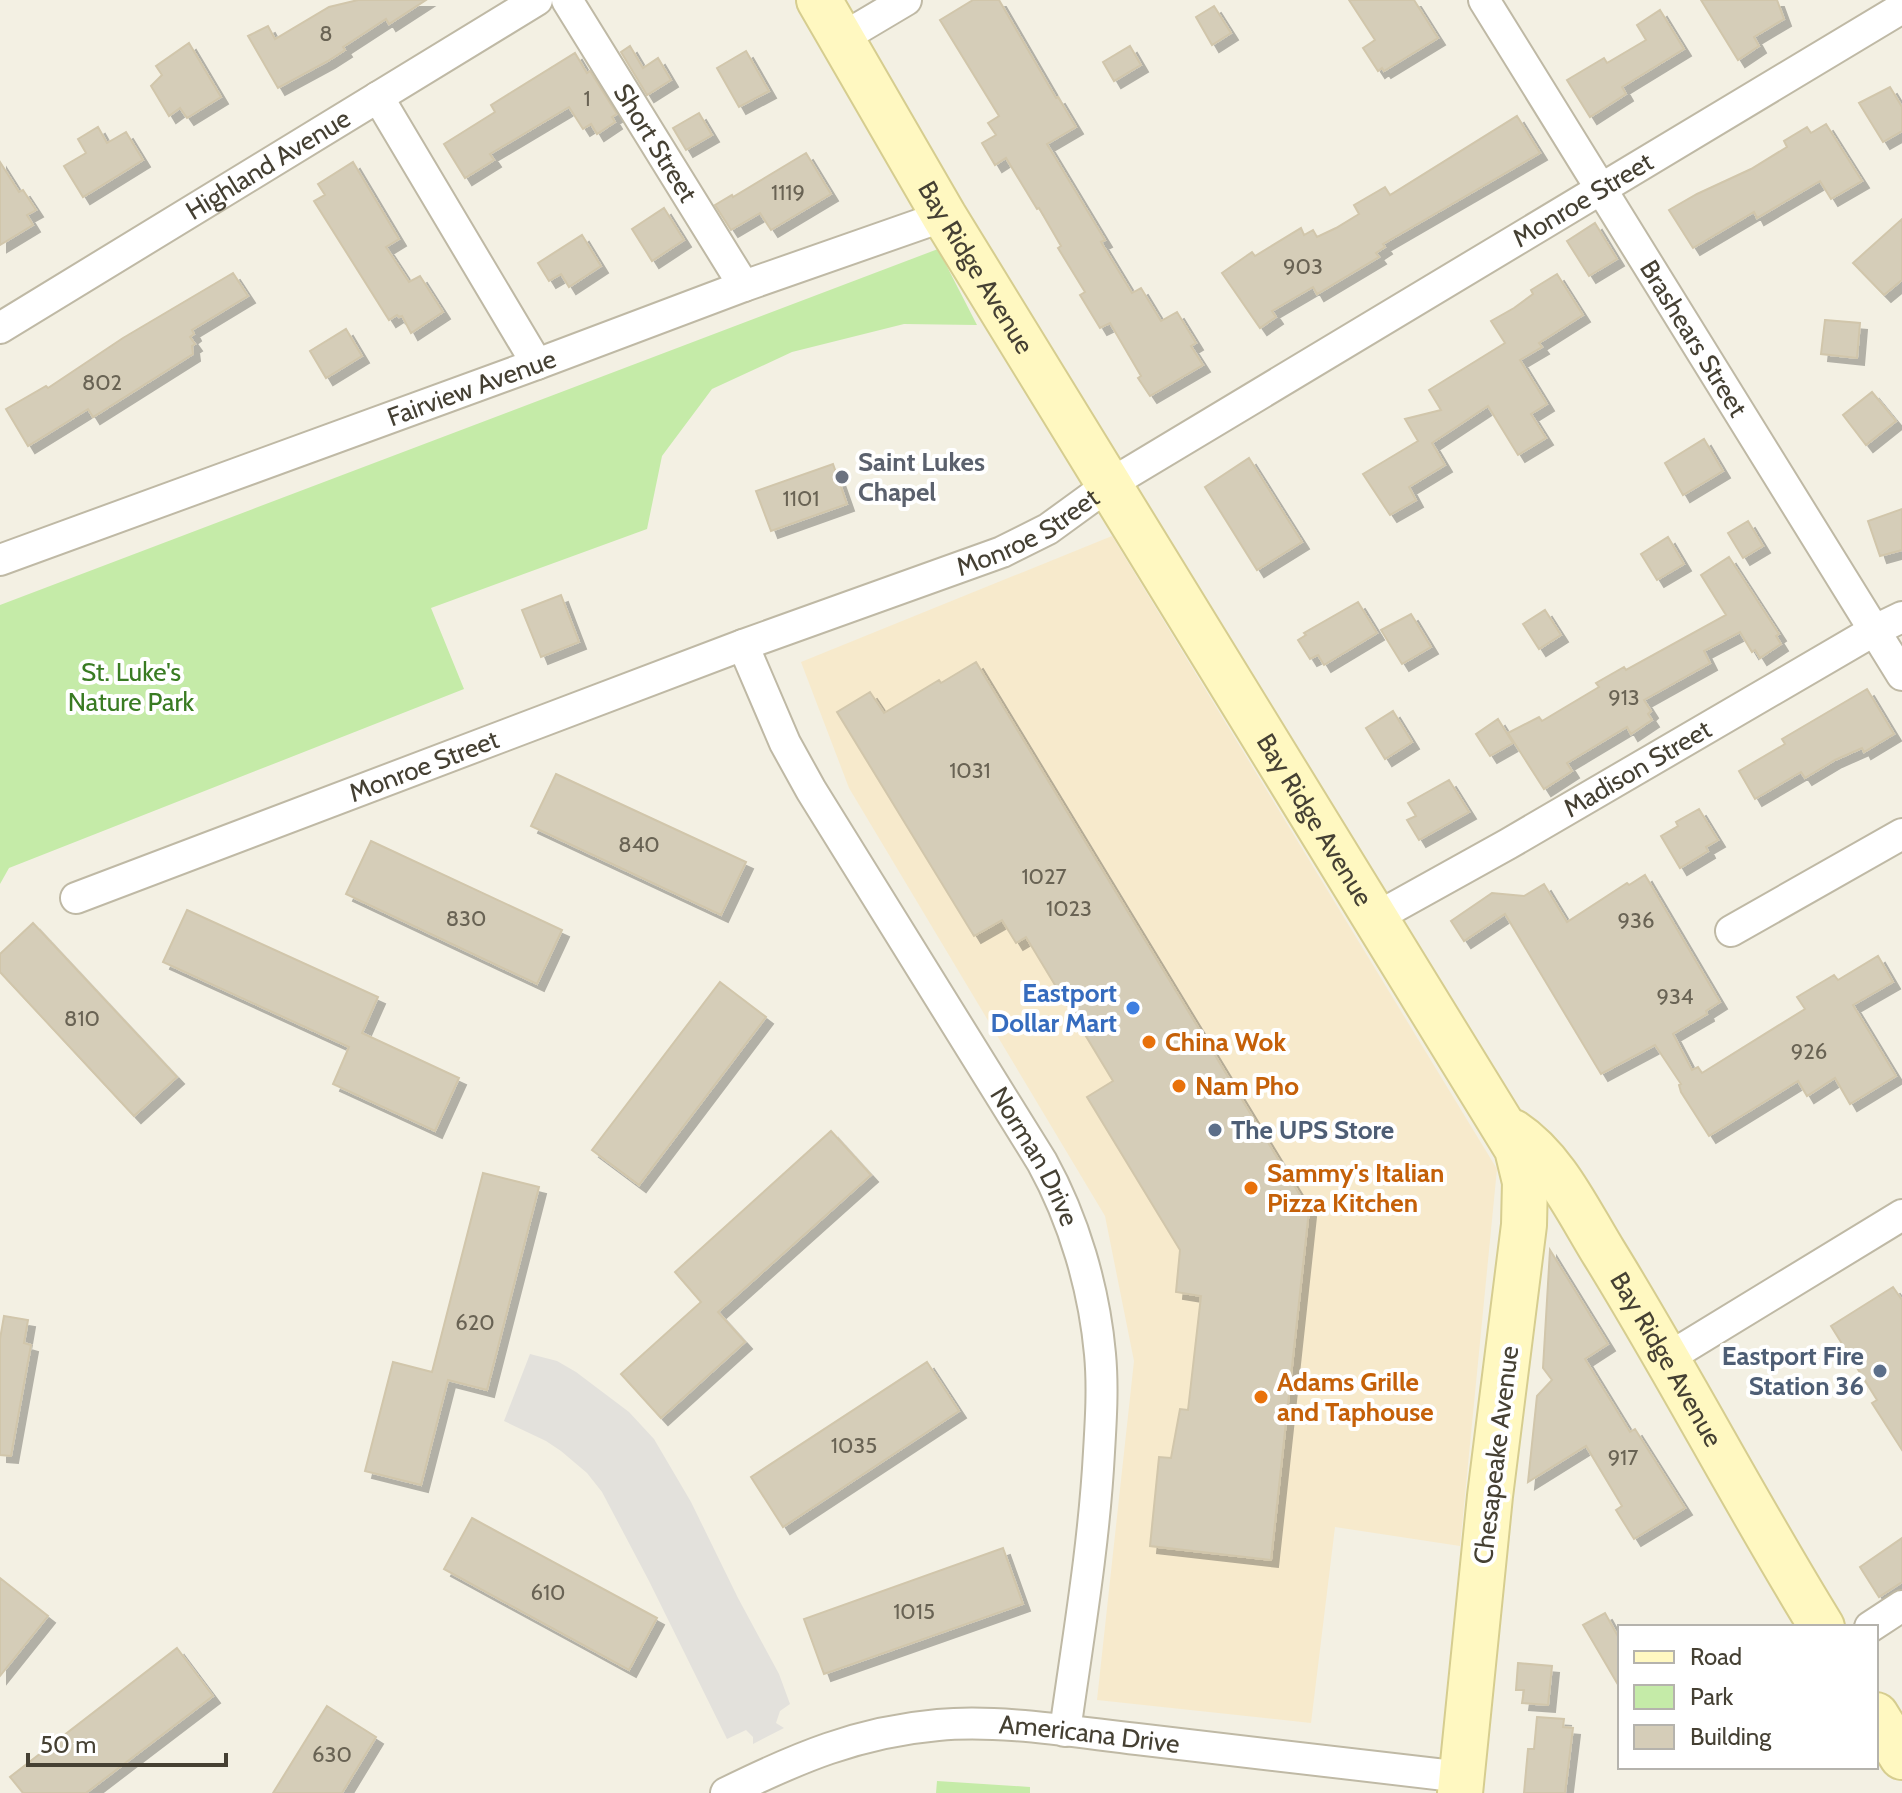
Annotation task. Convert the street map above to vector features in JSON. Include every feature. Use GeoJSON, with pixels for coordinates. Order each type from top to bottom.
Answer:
{"type":"FeatureCollection","features":[{"type":"Feature","properties":{"kind":"main road","name":"Bay Ridge Avenue"},"geometry":{"type":"LineString","coordinates":[[819,0],[944,216],[1499,1123],[1530,1143],[1554,1173],[1630,1295],[1821,1625]]}},
{"type":"Feature","properties":{"kind":"main road","name":"Chesapeake Avenue"},"geometry":{"type":"LineString","coordinates":[[1461,1785],[1490,1496],[1524,1225],[1525,1182],[1517,1149],[1499,1123]]}},
{"type":"Feature","properties":{"kind":"main road"},"geometry":{"type":"LineString","coordinates":[[1524,1225],[1559,1231],[1570,1238],[1603,1281],[1630,1295]]}},
{"type":"Feature","properties":{"kind":"main road"},"geometry":{"type":"LineString","coordinates":[[1878,1718],[1902,1757]]}},
{"type":"Feature","properties":{"kind":"street","name":"Highland Avenue"},"geometry":{"type":"LineString","coordinates":[[0,328],[537,0]]}},
{"type":"Feature","properties":{"kind":"street","name":"Short Street"},"geometry":{"type":"LineString","coordinates":[[567,0],[744,286]]}},
{"type":"Feature","properties":{"kind":"street"},"geometry":{"type":"LineString","coordinates":[[842,38],[906,0]]}},
{"type":"Feature","properties":{"kind":"street","name":"Brashears Street"},"geometry":{"type":"LineString","coordinates":[[1484,0],[1902,675]]}},
{"type":"Feature","properties":{"kind":"street","name":"Monroe Street"},"geometry":{"type":"LineString","coordinates":[[76,898],[743,645],[1002,552],[1048,529],[1110,484],[1902,8]]}},
{"type":"Feature","properties":{"kind":"street"},"geometry":{"type":"LineString","coordinates":[[378,97],[537,364]]}},
{"type":"Feature","properties":{"kind":"street","name":"Fairview Avenue"},"geometry":{"type":"LineString","coordinates":[[2,553],[944,216]]}},
{"type":"Feature","properties":{"kind":"street","name":"Madison Street"},"geometry":{"type":"LineString","coordinates":[[1373,919],[1902,617]]}},
{"type":"Feature","properties":{"kind":"street","name":"Norman Drive"},"geometry":{"type":"LineString","coordinates":[[743,645],[785,743],[811,790],[1048,1172],[1083,1265],[1094,1304],[1101,1356],[1101,1410],[1095,1518],[1065,1731]]}},
{"type":"Feature","properties":{"kind":"street"},"geometry":{"type":"LineString","coordinates":[[1731,931],[1902,834]]}},
{"type":"Feature","properties":{"kind":"street"},"geometry":{"type":"LineString","coordinates":[[1666,1359],[1902,1215]]}},
{"type":"Feature","properties":{"kind":"street"},"geometry":{"type":"LineString","coordinates":[[1873,1625],[1902,1606]]}},
{"type":"Feature","properties":{"kind":"street","name":"Americana Drive"},"geometry":{"type":"LineString","coordinates":[[726,1793],[782,1765],[838,1743],[939,1725],[1065,1731],[1461,1785]]}},
{"type":"Feature","properties":{"kind":"shaded area"},"geometry":{"type":"Polygon","coordinates":[[[1112,536],[1497,1169],[1460,1546],[1335,1527],[1311,1723],[1097,1700],[1134,1361],[1105,1216],[849,788],[801,662],[1112,536]]]}},
{"type":"Feature","properties":{"kind":"shaded area"},"geometry":{"type":"Polygon","coordinates":[[[530,1354],[557,1361],[576,1372],[629,1412],[654,1439],[691,1502],[779,1674],[790,1704],[780,1711],[776,1723],[784,1728],[753,1744],[753,1737],[746,1730],[727,1739],[602,1492],[587,1473],[561,1451],[504,1421],[530,1354]]]}},
{"type":"Feature","properties":{"kind":"green space","name":"St. Luke's Nature Park"},"geometry":{"type":"Polygon","coordinates":[[[938,249],[977,325],[904,324],[792,352],[712,389],[662,456],[647,529],[431,608],[464,689],[9,868],[0,884],[0,605],[938,249]]]}},
{"type":"Feature","properties":{"kind":"green space"},"geometry":{"type":"Polygon","coordinates":[[[937,1781],[1030,1787],[1030,1793],[936,1793],[937,1781]]]}},
{"type":"Feature","properties":{"kind":"building"},"geometry":{"type":"Polygon","coordinates":[[[358,0],[426,0],[389,24],[386,19],[343,47],[345,50],[328,61],[278,88],[248,36],[268,26],[275,39],[329,7],[358,0]]]}},
{"type":"Feature","properties":{"kind":"building"},"geometry":{"type":"Polygon","coordinates":[[[973,0],[999,0],[1076,127],[1047,144],[1105,240],[1101,242],[1132,293],[1141,288],[1161,321],[1177,312],[1196,343],[1191,346],[1203,365],[1150,396],[1110,323],[1100,328],[1080,295],[1085,292],[1058,248],[1061,246],[1006,158],[995,165],[982,143],[996,135],[988,123],[999,116],[940,20],[973,0]]]}},
{"type":"Feature","properties":{"kind":"building"},"geometry":{"type":"Polygon","coordinates":[[[1349,0],[1414,0],[1438,38],[1384,71],[1382,68],[1378,71],[1363,48],[1375,40],[1349,0]]]}},
{"type":"Feature","properties":{"kind":"building"},"geometry":{"type":"Polygon","coordinates":[[[1701,0],[1777,0],[1784,19],[1754,37],[1759,46],[1738,60],[1701,0]]]}},
{"type":"Feature","properties":{"kind":"building"},"geometry":{"type":"Polygon","coordinates":[[[1214,6],[1231,33],[1212,45],[1196,17],[1214,6]]]}},
{"type":"Feature","properties":{"kind":"building"},"geometry":{"type":"Polygon","coordinates":[[[1660,10],[1684,49],[1622,87],[1626,94],[1590,117],[1567,80],[1604,58],[1607,63],[1646,40],[1637,25],[1660,10]]]}},
{"type":"Feature","properties":{"kind":"building"},"geometry":{"type":"Polygon","coordinates":[[[189,43],[221,97],[187,118],[180,108],[169,116],[151,86],[162,75],[156,66],[189,43]]]}},
{"type":"Feature","properties":{"kind":"building"},"geometry":{"type":"Polygon","coordinates":[[[630,46],[643,68],[658,58],[671,80],[647,95],[621,52],[630,46]]]}},
{"type":"Feature","properties":{"kind":"building"},"geometry":{"type":"Polygon","coordinates":[[[1130,46],[1141,65],[1114,81],[1103,62],[1130,46]]]}},
{"type":"Feature","properties":{"kind":"building"},"geometry":{"type":"Polygon","coordinates":[[[746,51],[769,91],[739,107],[717,68],[746,51]]]}},
{"type":"Feature","properties":{"kind":"building"},"geometry":{"type":"Polygon","coordinates":[[[575,53],[617,114],[612,117],[615,122],[597,134],[591,124],[583,129],[569,107],[490,154],[494,160],[465,178],[444,144],[495,112],[491,105],[575,53]]]}},
{"type":"Feature","properties":{"kind":"building"},"geometry":{"type":"Polygon","coordinates":[[[1890,87],[1902,107],[1902,131],[1883,142],[1859,103],[1890,87]]]}},
{"type":"Feature","properties":{"kind":"building"},"geometry":{"type":"Polygon","coordinates":[[[699,113],[712,135],[686,150],[673,128],[699,113]]]}},
{"type":"Feature","properties":{"kind":"building"},"geometry":{"type":"Polygon","coordinates":[[[1517,116],[1540,153],[1383,244],[1385,247],[1376,253],[1379,257],[1317,294],[1313,287],[1272,311],[1276,317],[1260,328],[1222,273],[1252,252],[1255,256],[1301,228],[1304,235],[1313,230],[1317,237],[1336,228],[1359,214],[1354,205],[1385,187],[1390,195],[1517,116]]]}},
{"type":"Feature","properties":{"kind":"building"},"geometry":{"type":"Polygon","coordinates":[[[1826,124],[1862,181],[1831,199],[1820,181],[1757,218],[1754,212],[1693,248],[1669,210],[1751,169],[1787,147],[1784,141],[1807,127],[1811,133],[1826,124]]]}},
{"type":"Feature","properties":{"kind":"building"},"geometry":{"type":"Polygon","coordinates":[[[98,127],[107,143],[126,132],[143,160],[83,197],[64,166],[86,153],[78,139],[98,127]]]}},
{"type":"Feature","properties":{"kind":"building"},"geometry":{"type":"Polygon","coordinates":[[[806,153],[831,194],[771,230],[760,213],[731,230],[715,205],[806,153]]]}},
{"type":"Feature","properties":{"kind":"building"},"geometry":{"type":"Polygon","coordinates":[[[0,162],[19,192],[23,190],[36,210],[27,215],[33,225],[0,245],[0,162]]]}},
{"type":"Feature","properties":{"kind":"building"},"geometry":{"type":"Polygon","coordinates":[[[353,162],[399,239],[386,247],[409,282],[420,276],[443,312],[411,333],[402,316],[397,315],[389,320],[314,201],[325,195],[318,184],[353,162]]]}},
{"type":"Feature","properties":{"kind":"building"},"geometry":{"type":"Polygon","coordinates":[[[664,208],[684,240],[652,261],[632,229],[664,208]]]}},
{"type":"Feature","properties":{"kind":"building"},"geometry":{"type":"Polygon","coordinates":[[[1902,219],[1902,280],[1884,295],[1853,263],[1902,219]]]}},
{"type":"Feature","properties":{"kind":"building"},"geometry":{"type":"Polygon","coordinates":[[[1595,223],[1617,259],[1589,276],[1567,241],[1595,223]]]}},
{"type":"Feature","properties":{"kind":"building"},"geometry":{"type":"Polygon","coordinates":[[[582,235],[601,266],[569,287],[561,274],[549,281],[538,263],[582,235]]]}},
{"type":"Feature","properties":{"kind":"building"},"geometry":{"type":"Polygon","coordinates":[[[233,273],[248,296],[192,330],[194,334],[190,337],[195,344],[192,346],[193,354],[93,417],[88,409],[28,446],[6,409],[46,386],[48,388],[123,338],[233,273]]]}},
{"type":"Feature","properties":{"kind":"building"},"geometry":{"type":"Polygon","coordinates":[[[1557,274],[1583,315],[1539,343],[1542,347],[1520,360],[1547,404],[1531,414],[1546,438],[1518,455],[1488,406],[1432,443],[1445,465],[1409,487],[1416,500],[1390,515],[1363,474],[1418,441],[1405,419],[1441,410],[1429,390],[1505,343],[1491,321],[1514,308],[1533,294],[1531,290],[1557,274]]]}},
{"type":"Feature","properties":{"kind":"building"},"geometry":{"type":"Polygon","coordinates":[[[1825,320],[1860,323],[1857,358],[1821,354],[1825,320]]]}},
{"type":"Feature","properties":{"kind":"building"},"geometry":{"type":"Polygon","coordinates":[[[346,329],[362,356],[326,378],[310,351],[346,329]]]}},
{"type":"Feature","properties":{"kind":"building"},"geometry":{"type":"Polygon","coordinates":[[[1872,392],[1896,421],[1866,445],[1843,415],[1872,392]]]}},
{"type":"Feature","properties":{"kind":"building"},"geometry":{"type":"Polygon","coordinates":[[[1704,439],[1723,471],[1683,495],[1665,463],[1704,439]]]}},
{"type":"Feature","properties":{"kind":"building"},"geometry":{"type":"Polygon","coordinates":[[[1249,458],[1302,542],[1257,570],[1205,487],[1249,458]]]}},
{"type":"Feature","properties":{"kind":"building"},"geometry":{"type":"Polygon","coordinates":[[[833,464],[847,504],[771,531],[756,491],[833,464]]]}},
{"type":"Feature","properties":{"kind":"building"},"geometry":{"type":"Polygon","coordinates":[[[1902,509],[1902,550],[1880,556],[1868,521],[1902,509]]]}},
{"type":"Feature","properties":{"kind":"building"},"geometry":{"type":"Polygon","coordinates":[[[1748,521],[1763,546],[1743,558],[1728,533],[1748,521]]]}},
{"type":"Feature","properties":{"kind":"building"},"geometry":{"type":"Polygon","coordinates":[[[1668,537],[1684,564],[1657,580],[1641,554],[1668,537]]]}},
{"type":"Feature","properties":{"kind":"building"},"geometry":{"type":"Polygon","coordinates":[[[1729,557],[1779,634],[1776,636],[1781,644],[1760,658],[1755,650],[1752,652],[1740,632],[1704,651],[1710,663],[1644,700],[1651,711],[1648,714],[1652,720],[1631,734],[1627,727],[1567,763],[1572,771],[1544,789],[1508,733],[1539,717],[1542,721],[1599,687],[1596,683],[1726,615],[1701,575],[1729,557]]]}},
{"type":"Feature","properties":{"kind":"building"},"geometry":{"type":"Polygon","coordinates":[[[561,595],[579,642],[541,657],[522,610],[561,595]]]}},
{"type":"Feature","properties":{"kind":"building"},"geometry":{"type":"Polygon","coordinates":[[[1358,602],[1377,633],[1324,665],[1318,655],[1310,659],[1298,640],[1306,635],[1304,633],[1358,602]]]}},
{"type":"Feature","properties":{"kind":"building"},"geometry":{"type":"Polygon","coordinates":[[[1545,610],[1561,635],[1539,649],[1523,624],[1545,610]]]}},
{"type":"Feature","properties":{"kind":"building"},"geometry":{"type":"Polygon","coordinates":[[[1411,614],[1431,647],[1402,664],[1381,630],[1411,614]]]}},
{"type":"Feature","properties":{"kind":"building"},"geometry":{"type":"Polygon","coordinates":[[[976,662],[1309,1210],[1271,1560],[1150,1546],[1159,1457],[1171,1458],[1180,1409],[1188,1410],[1201,1296],[1176,1292],[1180,1250],[1087,1097],[1113,1081],[1026,937],[1016,943],[1002,920],[974,936],[837,712],[870,692],[884,713],[976,662]]]}},
{"type":"Feature","properties":{"kind":"building"},"geometry":{"type":"Polygon","coordinates":[[[1867,689],[1894,734],[1864,752],[1862,748],[1835,760],[1805,778],[1801,772],[1755,799],[1739,771],[1785,744],[1782,739],[1867,689]]]}},
{"type":"Feature","properties":{"kind":"building"},"geometry":{"type":"Polygon","coordinates":[[[1393,711],[1412,742],[1385,759],[1366,728],[1393,711]]]}},
{"type":"Feature","properties":{"kind":"building"},"geometry":{"type":"Polygon","coordinates":[[[1498,719],[1513,743],[1490,756],[1476,734],[1498,719]]]}},
{"type":"Feature","properties":{"kind":"building"},"geometry":{"type":"Polygon","coordinates":[[[556,774],[746,862],[721,915],[531,826],[556,774]]]}},
{"type":"Feature","properties":{"kind":"building"},"geometry":{"type":"Polygon","coordinates":[[[1449,780],[1469,812],[1419,840],[1407,820],[1416,816],[1408,803],[1449,780]]]}},
{"type":"Feature","properties":{"kind":"building"},"geometry":{"type":"Polygon","coordinates":[[[1699,809],[1718,840],[1706,847],[1708,851],[1680,868],[1661,836],[1678,826],[1676,822],[1699,809]]]}},
{"type":"Feature","properties":{"kind":"building"},"geometry":{"type":"Polygon","coordinates":[[[371,841],[562,930],[537,984],[346,894],[371,841]]]}},
{"type":"Feature","properties":{"kind":"building"},"geometry":{"type":"Polygon","coordinates":[[[1645,875],[1720,1002],[1706,1011],[1707,1014],[1673,1034],[1692,1070],[1698,1067],[1702,1073],[1805,1009],[1797,997],[1834,975],[1838,980],[1878,956],[1893,982],[1853,1005],[1896,1076],[1850,1104],[1835,1078],[1807,1096],[1798,1081],[1709,1136],[1681,1092],[1681,1084],[1655,1045],[1601,1074],[1505,914],[1464,941],[1451,921],[1492,893],[1524,896],[1544,884],[1567,922],[1627,883],[1629,885],[1645,875]]]}},
{"type":"Feature","properties":{"kind":"building"},"geometry":{"type":"Polygon","coordinates":[[[187,910],[378,997],[362,1033],[459,1078],[435,1131],[333,1084],[349,1047],[163,962],[187,910]]]}},
{"type":"Feature","properties":{"kind":"building"},"geometry":{"type":"Polygon","coordinates":[[[33,923],[177,1077],[134,1116],[0,972],[0,954],[33,923]]]}},
{"type":"Feature","properties":{"kind":"building"},"geometry":{"type":"Polygon","coordinates":[[[720,982],[766,1017],[639,1185],[592,1150],[720,982]]]}},
{"type":"Feature","properties":{"kind":"building"},"geometry":{"type":"Polygon","coordinates":[[[831,1131],[871,1175],[718,1312],[745,1342],[661,1418],[621,1374],[701,1302],[675,1272],[831,1131]]]}},
{"type":"Feature","properties":{"kind":"building"},"geometry":{"type":"Polygon","coordinates":[[[483,1173],[539,1187],[487,1390],[448,1380],[421,1485],[365,1471],[393,1362],[432,1372],[483,1173]]]}},
{"type":"Feature","properties":{"kind":"building"},"geometry":{"type":"Polygon","coordinates":[[[1550,1250],[1608,1344],[1585,1359],[1630,1432],[1635,1429],[1685,1508],[1634,1539],[1616,1510],[1622,1506],[1586,1446],[1528,1482],[1537,1396],[1552,1380],[1543,1368],[1550,1250]]]}},
{"type":"Feature","properties":{"kind":"building","name":"Eastport Fire Station 36"},"geometry":{"type":"Polygon","coordinates":[[[1893,1287],[1902,1300],[1902,1450],[1872,1403],[1877,1400],[1831,1326],[1893,1287]]]}},
{"type":"Feature","properties":{"kind":"building"},"geometry":{"type":"Polygon","coordinates":[[[4,1316],[28,1320],[24,1343],[31,1345],[11,1456],[0,1455],[0,1339],[4,1316]]]}},
{"type":"Feature","properties":{"kind":"building"},"geometry":{"type":"Polygon","coordinates":[[[927,1362],[959,1411],[783,1527],[751,1477],[927,1362]]]}},
{"type":"Feature","properties":{"kind":"building"},"geometry":{"type":"Polygon","coordinates":[[[472,1518],[657,1618],[629,1670],[444,1569],[472,1518]]]}},
{"type":"Feature","properties":{"kind":"building"},"geometry":{"type":"Polygon","coordinates":[[[1902,1538],[1902,1582],[1879,1597],[1860,1567],[1902,1538]]]}},
{"type":"Feature","properties":{"kind":"building"},"geometry":{"type":"Polygon","coordinates":[[[1003,1548],[1023,1604],[824,1674],[804,1619],[1003,1548]]]}},
{"type":"Feature","properties":{"kind":"building"},"geometry":{"type":"Polygon","coordinates":[[[0,1578],[48,1616],[0,1676],[0,1578]]]}},
{"type":"Feature","properties":{"kind":"building"},"geometry":{"type":"Polygon","coordinates":[[[1605,1613],[1618,1636],[1618,1685],[1583,1625],[1605,1613]]]}},
{"type":"Feature","properties":{"kind":"building"},"geometry":{"type":"Polygon","coordinates":[[[177,1648],[213,1696],[86,1793],[23,1793],[10,1777],[177,1648]]]}},
{"type":"Feature","properties":{"kind":"building"},"geometry":{"type":"Polygon","coordinates":[[[1518,1663],[1552,1666],[1548,1705],[1522,1703],[1524,1690],[1516,1690],[1518,1663]]]}},
{"type":"Feature","properties":{"kind":"building"},"geometry":{"type":"Polygon","coordinates":[[[327,1706],[376,1737],[342,1793],[273,1793],[327,1706]]]}},
{"type":"Feature","properties":{"kind":"building"},"geometry":{"type":"Polygon","coordinates":[[[1537,1717],[1564,1719],[1563,1727],[1573,1728],[1565,1793],[1524,1793],[1528,1749],[1534,1749],[1537,1717]]]}},
{"type":"Feature","properties":{"kind":"place","name":"Saint Lukes Chapel"},"geometry":{"type":"Point","coordinates":[842,477]}},
{"type":"Feature","properties":{"kind":"place","name":"Eastport Dollar Mart"},"geometry":{"type":"Point","coordinates":[1133,1008]}},
{"type":"Feature","properties":{"kind":"place","name":"China Wok"},"geometry":{"type":"Point","coordinates":[1149,1042]}},
{"type":"Feature","properties":{"kind":"place","name":"Nam Pho"},"geometry":{"type":"Point","coordinates":[1179,1086]}},
{"type":"Feature","properties":{"kind":"place","name":"The UPS Store"},"geometry":{"type":"Point","coordinates":[1215,1130]}},
{"type":"Feature","properties":{"kind":"place","name":"Sammy's Italian Pizza Kitchen"},"geometry":{"type":"Point","coordinates":[1251,1188]}},
{"type":"Feature","properties":{"kind":"place","name":"Eastport Fire Station 36"},"geometry":{"type":"Point","coordinates":[1880,1371]}},
{"type":"Feature","properties":{"kind":"place","name":"Adams Grille and Taphouse"},"geometry":{"type":"Point","coordinates":[1261,1397]}}]}
